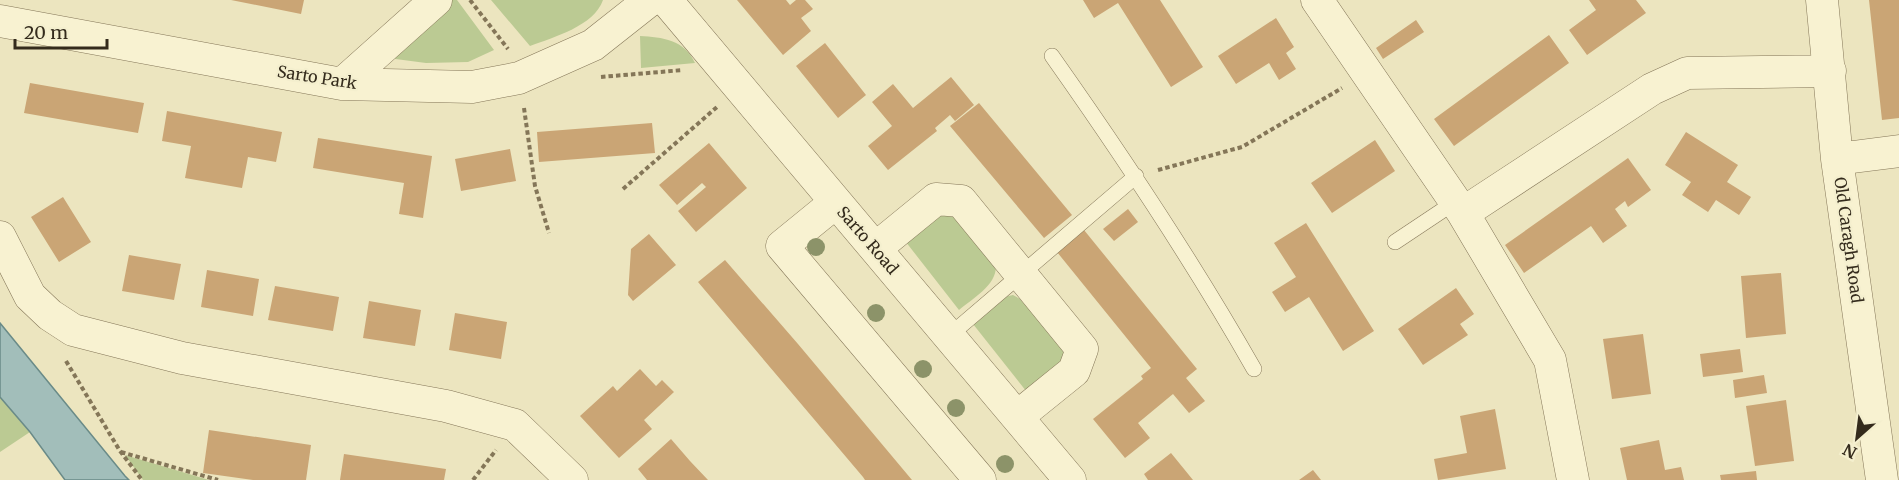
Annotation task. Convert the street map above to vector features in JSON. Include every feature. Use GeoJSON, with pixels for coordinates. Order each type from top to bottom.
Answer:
{"type":"FeatureCollection","features":[{"type":"Feature","properties":{"kind":"street"},"geometry":{"type":"LineString","coordinates":[[342,84],[436,0]]}},
{"type":"Feature","properties":{"kind":"street","name":"Sarto Park"},"geometry":{"type":"LineString","coordinates":[[0,21],[342,84],[472,87],[519,78],[592,45],[650,0]]}},
{"type":"Feature","properties":{"kind":"street","name":"Sarto Road"},"geometry":{"type":"LineString","coordinates":[[666,0],[950,335],[1017,417],[1056,475]]}},
{"type":"Feature","properties":{"kind":"street"},"geometry":{"type":"LineString","coordinates":[[1317,0],[1459,207],[1550,360],[1574,480]]}},
{"type":"Feature","properties":{"kind":"street","name":"Old Caragh Road"},"geometry":{"type":"LineString","coordinates":[[1822,0],[1837,159],[1882,480]]}},
{"type":"Feature","properties":{"kind":"street"},"geometry":{"type":"LineString","coordinates":[[1459,207],[1652,89],[1687,73],[1830,71]]}},
{"type":"Feature","properties":{"kind":"street"},"geometry":{"type":"LineString","coordinates":[[1837,159],[1899,151]]}},
{"type":"Feature","properties":{"kind":"street"},"geometry":{"type":"LineString","coordinates":[[876,248],[936,199],[961,201],[1082,349],[1074,371],[1017,417]]}},
{"type":"Feature","properties":{"kind":"street"},"geometry":{"type":"LineString","coordinates":[[836,202],[782,246],[980,480]]}},
{"type":"Feature","properties":{"kind":"street"},"geometry":{"type":"LineString","coordinates":[[0,237],[30,296],[50,315],[72,330],[182,358],[446,406],[514,425],[572,480]]}},
{"type":"Feature","properties":{"kind":"lane"},"geometry":{"type":"LineString","coordinates":[[1052,56],[1136,176],[1206,284],[1254,369]]}},
{"type":"Feature","properties":{"kind":"lane"},"geometry":{"type":"LineString","coordinates":[[950,335],[1136,176]]}},
{"type":"Feature","properties":{"kind":"lane"},"geometry":{"type":"LineString","coordinates":[[1395,242],[1459,207]]}},
{"type":"Feature","properties":{"kind":"path"},"geometry":{"type":"LineString","coordinates":[[1136,176],[1242,147],[1368,72]]}},
{"type":"Feature","properties":{"kind":"path"},"geometry":{"type":"LineString","coordinates":[[592,78],[732,77]]}},
{"type":"Feature","properties":{"kind":"path"},"geometry":{"type":"LineString","coordinates":[[623,189],[732,77]]}},
{"type":"Feature","properties":{"kind":"path"},"geometry":{"type":"LineString","coordinates":[[60,352],[120,451],[142,480]]}},
{"type":"Feature","properties":{"kind":"path"},"geometry":{"type":"LineString","coordinates":[[120,451],[218,480]]}},
{"type":"Feature","properties":{"kind":"green space"},"geometry":{"type":"Polygon","coordinates":[[[452,0],[457,0],[494,50],[468,62],[426,63],[388,58],[452,0]]]}},
{"type":"Feature","properties":{"kind":"green space"},"geometry":{"type":"Polygon","coordinates":[[[491,0],[603,0],[591,17],[582,24],[530,46],[491,0]]]}},
{"type":"Feature","properties":{"kind":"green space"},"geometry":{"type":"Polygon","coordinates":[[[640,36],[672,41],[685,49],[695,63],[641,68],[640,36]]]}},
{"type":"Feature","properties":{"kind":"green space"},"geometry":{"type":"Polygon","coordinates":[[[933,211],[949,211],[996,266],[988,286],[959,310],[902,237],[933,211]]]}},
{"type":"Feature","properties":{"kind":"green space"},"geometry":{"type":"Polygon","coordinates":[[[1013,295],[1020,299],[1067,353],[1067,362],[1030,396],[973,324],[1004,297],[1013,295]]]}},
{"type":"Feature","properties":{"kind":"green space"},"geometry":{"type":"Polygon","coordinates":[[[0,397],[30,432],[0,452],[0,397]]]}},
{"type":"Feature","properties":{"kind":"green space"},"geometry":{"type":"Polygon","coordinates":[[[125,455],[209,480],[143,480],[125,455]]]}},
{"type":"Feature","properties":{"kind":"water"},"geometry":{"type":"Polygon","coordinates":[[[0,323],[129,480],[65,480],[30,432],[0,397],[0,323]]]}},
{"type":"Feature","properties":{"kind":"building"},"geometry":{"type":"Polygon","coordinates":[[[231,0],[304,0],[301,14],[231,0]]]}},
{"type":"Feature","properties":{"kind":"building"},"geometry":{"type":"Polygon","coordinates":[[[737,0],[786,0],[790,5],[796,0],[805,0],[813,9],[801,18],[811,31],[783,55],[737,0]]]}},
{"type":"Feature","properties":{"kind":"building"},"geometry":{"type":"Polygon","coordinates":[[[1083,0],[1160,0],[1203,67],[1171,87],[1118,3],[1094,18],[1083,0]]]}},
{"type":"Feature","properties":{"kind":"building"},"geometry":{"type":"Polygon","coordinates":[[[1589,0],[1636,0],[1646,13],[1587,55],[1569,30],[1596,10],[1589,0]]]}},
{"type":"Feature","properties":{"kind":"building"},"geometry":{"type":"Polygon","coordinates":[[[1869,0],[1899,0],[1899,118],[1882,120],[1869,0]]]}},
{"type":"Feature","properties":{"kind":"building"},"geometry":{"type":"Polygon","coordinates":[[[1276,18],[1294,47],[1286,53],[1296,69],[1279,80],[1269,63],[1236,84],[1218,56],[1276,18]]]}},
{"type":"Feature","properties":{"kind":"building"},"geometry":{"type":"Polygon","coordinates":[[[1416,20],[1424,32],[1383,59],[1376,48],[1416,20]]]}},
{"type":"Feature","properties":{"kind":"building"},"geometry":{"type":"Polygon","coordinates":[[[1549,35],[1569,63],[1454,146],[1434,119],[1549,35]]]}},
{"type":"Feature","properties":{"kind":"building"},"geometry":{"type":"Polygon","coordinates":[[[825,43],[866,95],[838,118],[796,66],[825,43]]]}},
{"type":"Feature","properties":{"kind":"building"},"geometry":{"type":"Polygon","coordinates":[[[951,77],[974,105],[955,121],[950,115],[935,128],[937,131],[888,170],[868,146],[892,126],[872,102],[893,84],[913,108],[951,77]]]}},
{"type":"Feature","properties":{"kind":"building"},"geometry":{"type":"Polygon","coordinates":[[[30,83],[144,103],[138,133],[24,113],[30,83]]]}},
{"type":"Feature","properties":{"kind":"building"},"geometry":{"type":"Polygon","coordinates":[[[979,103],[1072,215],[1044,238],[950,126],[979,103]]]}},
{"type":"Feature","properties":{"kind":"building"},"geometry":{"type":"Polygon","coordinates":[[[167,111],[282,132],[276,162],[248,157],[242,188],[185,178],[191,146],[162,141],[167,111]]]}},
{"type":"Feature","properties":{"kind":"building"},"geometry":{"type":"Polygon","coordinates":[[[652,123],[655,153],[539,162],[537,132],[652,123]]]}},
{"type":"Feature","properties":{"kind":"building"},"geometry":{"type":"Polygon","coordinates":[[[1686,132],[1738,165],[1727,182],[1751,197],[1739,215],[1716,200],[1708,212],[1682,195],[1691,182],[1665,165],[1686,132]]]}},
{"type":"Feature","properties":{"kind":"building"},"geometry":{"type":"Polygon","coordinates":[[[318,138],[432,156],[423,218],[399,214],[404,183],[313,168],[318,138]]]}},
{"type":"Feature","properties":{"kind":"building"},"geometry":{"type":"Polygon","coordinates":[[[1375,140],[1395,171],[1332,213],[1311,183],[1375,140]]]}},
{"type":"Feature","properties":{"kind":"building"},"geometry":{"type":"Polygon","coordinates":[[[709,143],[747,188],[696,232],[678,211],[706,187],[702,183],[677,205],[659,185],[709,143]]]}},
{"type":"Feature","properties":{"kind":"building"},"geometry":{"type":"Polygon","coordinates":[[[510,149],[516,181],[461,191],[455,159],[510,149]]]}},
{"type":"Feature","properties":{"kind":"building"},"geometry":{"type":"Polygon","coordinates":[[[1628,158],[1651,190],[1628,207],[1625,201],[1615,209],[1627,226],[1603,243],[1591,226],[1524,273],[1505,245],[1628,158]]]}},
{"type":"Feature","properties":{"kind":"building"},"geometry":{"type":"Polygon","coordinates":[[[63,197],[91,242],[59,262],[31,217],[63,197]]]}},
{"type":"Feature","properties":{"kind":"building"},"geometry":{"type":"Polygon","coordinates":[[[1128,209],[1138,222],[1114,241],[1103,229],[1128,209]]]}},
{"type":"Feature","properties":{"kind":"building"},"geometry":{"type":"Polygon","coordinates":[[[1306,223],[1374,331],[1343,351],[1309,297],[1285,312],[1272,292],[1296,277],[1274,243],[1306,223]]]}},
{"type":"Feature","properties":{"kind":"building"},"geometry":{"type":"Polygon","coordinates":[[[1084,230],[1197,369],[1186,378],[1205,401],[1189,413],[1173,394],[1138,423],[1150,438],[1125,458],[1093,419],[1143,379],[1141,376],[1151,368],[1057,252],[1084,230]]]}},
{"type":"Feature","properties":{"kind":"building"},"geometry":{"type":"Polygon","coordinates":[[[649,234],[676,265],[633,301],[628,295],[631,249],[649,234]]]}},
{"type":"Feature","properties":{"kind":"building"},"geometry":{"type":"Polygon","coordinates":[[[129,255],[181,264],[174,300],[122,291],[129,255]]]}},
{"type":"Feature","properties":{"kind":"building"},"geometry":{"type":"Polygon","coordinates":[[[725,260],[912,480],[865,480],[698,282],[725,260]]]}},
{"type":"Feature","properties":{"kind":"building"},"geometry":{"type":"Polygon","coordinates":[[[207,270],[259,279],[253,316],[201,307],[207,270]]]}},
{"type":"Feature","properties":{"kind":"building"},"geometry":{"type":"Polygon","coordinates":[[[1781,273],[1786,334],[1746,338],[1741,276],[1781,273]]]}},
{"type":"Feature","properties":{"kind":"building"},"geometry":{"type":"Polygon","coordinates":[[[275,286],[339,297],[333,331],[268,320],[275,286]]]}},
{"type":"Feature","properties":{"kind":"building"},"geometry":{"type":"Polygon","coordinates":[[[1456,288],[1474,314],[1460,324],[1468,335],[1423,365],[1398,329],[1456,288]]]}},
{"type":"Feature","properties":{"kind":"building"},"geometry":{"type":"Polygon","coordinates":[[[369,301],[421,310],[415,346],[363,338],[369,301]]]}},
{"type":"Feature","properties":{"kind":"building"},"geometry":{"type":"Polygon","coordinates":[[[455,313],[507,322],[501,359],[449,350],[455,313]]]}},
{"type":"Feature","properties":{"kind":"building"},"geometry":{"type":"Polygon","coordinates":[[[1643,334],[1651,394],[1612,399],[1603,339],[1643,334]]]}},
{"type":"Feature","properties":{"kind":"building"},"geometry":{"type":"Polygon","coordinates":[[[1740,349],[1743,372],[1703,377],[1700,354],[1740,349]]]}},
{"type":"Feature","properties":{"kind":"building"},"geometry":{"type":"Polygon","coordinates":[[[640,369],[656,386],[662,380],[674,392],[644,420],[652,429],[619,458],[580,416],[613,386],[617,391],[640,369]]]}},
{"type":"Feature","properties":{"kind":"building"},"geometry":{"type":"Polygon","coordinates":[[[1764,375],[1767,393],[1735,398],[1733,380],[1764,375]]]}},
{"type":"Feature","properties":{"kind":"building"},"geometry":{"type":"Polygon","coordinates":[[[1786,400],[1794,461],[1755,466],[1746,406],[1786,400]]]}},
{"type":"Feature","properties":{"kind":"building"},"geometry":{"type":"Polygon","coordinates":[[[1495,409],[1506,469],[1438,480],[1434,459],[1467,453],[1460,416],[1495,409]]]}},
{"type":"Feature","properties":{"kind":"building"},"geometry":{"type":"Polygon","coordinates":[[[209,430],[311,445],[306,480],[253,480],[203,473],[209,430]]]}},
{"type":"Feature","properties":{"kind":"building"},"geometry":{"type":"Polygon","coordinates":[[[671,439],[708,480],[647,480],[638,469],[671,439]]]}},
{"type":"Feature","properties":{"kind":"building"},"geometry":{"type":"Polygon","coordinates":[[[1659,440],[1665,470],[1681,467],[1684,480],[1627,480],[1620,448],[1659,440]]]}},
{"type":"Feature","properties":{"kind":"building"},"geometry":{"type":"Polygon","coordinates":[[[1171,453],[1193,480],[1148,480],[1144,474],[1171,453]]]}},
{"type":"Feature","properties":{"kind":"building"},"geometry":{"type":"Polygon","coordinates":[[[344,454],[446,469],[444,480],[340,480],[344,454]]]}},
{"type":"Feature","properties":{"kind":"building"},"geometry":{"type":"Polygon","coordinates":[[[1313,470],[1321,480],[1299,480],[1313,470]]]}},
{"type":"Feature","properties":{"kind":"building"},"geometry":{"type":"Polygon","coordinates":[[[1756,471],[1757,480],[1721,480],[1720,475],[1756,471]]]}}]}
